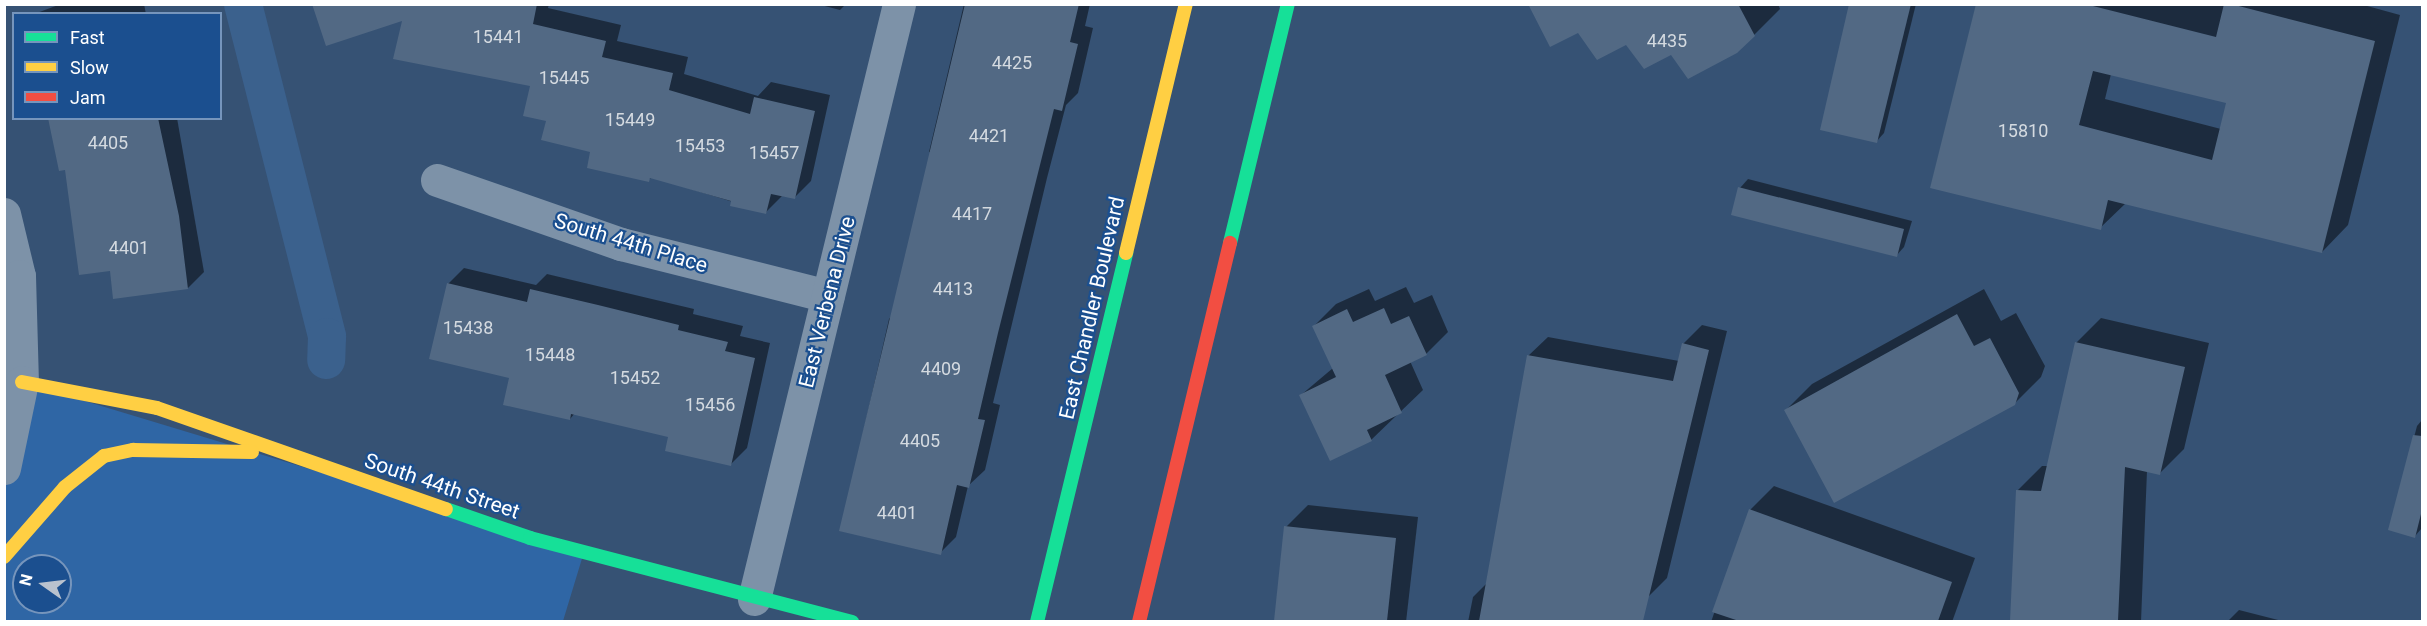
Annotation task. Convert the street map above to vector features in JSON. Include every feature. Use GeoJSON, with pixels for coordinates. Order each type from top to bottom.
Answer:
{"type":"FeatureCollection","features":[{"type":"Feature","properties":{"kind":"main road","name":"East Chandler Boulevard"},"geometry":{"type":"LineString","coordinates":[[1037,621],[1186,4]]}},
{"type":"Feature","properties":{"kind":"main road"},"geometry":{"type":"LineString","coordinates":[[1138,621],[1288,4]]}},
{"type":"Feature","properties":{"kind":"main road","name":"South 44th Street"},"geometry":{"type":"LineString","coordinates":[[22,382],[157,408],[530,538],[754,599],[852,621]]}},
{"type":"Feature","properties":{"kind":"main road"},"geometry":{"type":"LineString","coordinates":[[4,558],[65,487],[104,456],[133,450],[281,452]]}},
{"type":"Feature","properties":{"kind":"street","name":"East Verbena Drive"},"geometry":{"type":"LineString","coordinates":[[754,599],[899,4]]}},
{"type":"Feature","properties":{"kind":"street","name":"South 44th Place"},"geometry":{"type":"LineString","coordinates":[[437,180],[621,244],[828,296]]}},
{"type":"Feature","properties":{"kind":"street"},"geometry":{"type":"LineString","coordinates":[[4,214],[19,276],[22,382],[4,468]]}},
{"type":"Feature","properties":{"kind":"shaded area"},"geometry":{"type":"Polygon","coordinates":[[[22,382],[584,552],[563,621],[5,622],[5,417],[22,382]]]}},
{"type":"Feature","properties":{"kind":"building"},"geometry":{"type":"Polygon","coordinates":[[[312,4],[537,4],[533,24],[606,41],[602,57],[673,73],[669,90],[750,114],[754,97],[815,111],[795,199],[771,194],[766,214],[730,206],[731,201],[650,178],[649,182],[587,168],[590,152],[541,140],[546,121],[523,116],[530,86],[393,59],[402,21],[326,46],[312,4]]]}},
{"type":"Feature","properties":{"kind":"building"},"geometry":{"type":"Polygon","coordinates":[[[965,4],[1079,4],[1070,42],[1078,44],[1062,111],[1054,109],[998,333],[978,419],[985,420],[969,488],[957,485],[941,555],[839,531],[965,4]]]}},
{"type":"Feature","properties":{"kind":"building"},"geometry":{"type":"Polygon","coordinates":[[[1528,4],[1738,4],[1755,36],[1737,53],[1688,79],[1671,55],[1644,69],[1626,45],[1597,60],[1578,33],[1550,47],[1528,4]]]}},
{"type":"Feature","properties":{"kind":"building"},"geometry":{"type":"Polygon","coordinates":[[[1849,4],[1911,4],[1877,143],[1820,130],[1849,4]]]}},
{"type":"Feature","properties":{"kind":"building"},"geometry":{"type":"Polygon","coordinates":[[[1976,4],[2085,4],[2216,37],[2224,4],[2231,4],[2375,41],[2322,253],[2108,200],[2101,230],[1930,188],[1976,4]],[[2093,71],[2079,125],[2212,160],[2226,103],[2093,71]]]}},
{"type":"Feature","properties":{"kind":"building"},"geometry":{"type":"Polygon","coordinates":[[[48,120],[158,120],[179,216],[188,289],[113,299],[110,271],[79,275],[65,170],[59,171],[48,120]]]}},
{"type":"Feature","properties":{"kind":"building"},"geometry":{"type":"Polygon","coordinates":[[[1738,187],[1904,229],[1897,257],[1731,215],[1738,187]]]}},
{"type":"Feature","properties":{"kind":"building"},"geometry":{"type":"Polygon","coordinates":[[[447,283],[527,302],[530,289],[598,305],[679,325],[678,330],[728,342],[725,351],[755,358],[731,466],[665,451],[668,437],[571,414],[570,420],[503,405],[509,378],[429,359],[447,283]]]}},
{"type":"Feature","properties":{"kind":"building"},"geometry":{"type":"Polygon","coordinates":[[[1384,308],[1391,324],[1409,316],[1427,355],[1385,375],[1402,413],[1367,430],[1372,441],[1330,461],[1299,395],[1336,377],[1312,326],[1347,309],[1353,322],[1384,308]]]}},
{"type":"Feature","properties":{"kind":"building"},"geometry":{"type":"Polygon","coordinates":[[[1957,314],[1974,346],[1990,338],[2019,393],[2015,405],[1834,503],[1784,410],[1957,314]]]}},
{"type":"Feature","properties":{"kind":"building"},"geometry":{"type":"Polygon","coordinates":[[[2075,342],[2185,367],[2160,475],[2125,467],[2118,621],[2010,621],[2016,490],[2041,491],[2075,342]]]}},
{"type":"Feature","properties":{"kind":"building"},"geometry":{"type":"Polygon","coordinates":[[[1682,343],[1709,350],[1643,621],[1479,621],[1527,355],[1673,381],[1682,343]]]}},
{"type":"Feature","properties":{"kind":"building"},"geometry":{"type":"Polygon","coordinates":[[[2413,435],[2422,436],[2422,510],[2415,538],[2388,530],[2413,435]]]}},
{"type":"Feature","properties":{"kind":"building"},"geometry":{"type":"Polygon","coordinates":[[[1749,509],[1952,582],[1938,621],[1739,621],[1712,612],[1749,509]]]}},
{"type":"Feature","properties":{"kind":"building"},"geometry":{"type":"Polygon","coordinates":[[[1284,526],[1396,538],[1387,621],[1274,621],[1284,526]]]}},
{"type":"Feature","properties":{"kind":"waterway"},"geometry":{"type":"LineString","coordinates":[[243,4],[327,337],[326,360]]}},
{"type":"Feature","properties":{"kind":"traffic: fast"},"geometry":{"type":"LineString","coordinates":[[1230,243],[1288,4]]}},
{"type":"Feature","properties":{"kind":"traffic: fast"},"geometry":{"type":"LineString","coordinates":[[1037,622],[1126,253]]}},
{"type":"Feature","properties":{"kind":"traffic: fast"},"geometry":{"type":"LineString","coordinates":[[446,509],[530,538],[852,622]]}},
{"type":"Feature","properties":{"kind":"traffic: slow"},"geometry":{"type":"LineString","coordinates":[[1126,253],[1186,4]]}},
{"type":"Feature","properties":{"kind":"traffic: slow"},"geometry":{"type":"LineString","coordinates":[[22,382],[157,408],[446,509]]}},
{"type":"Feature","properties":{"kind":"traffic: slow"},"geometry":{"type":"LineString","coordinates":[[4,557],[65,487],[104,456],[133,450],[252,452]]}},
{"type":"Feature","properties":{"kind":"traffic: jam"},"geometry":{"type":"LineString","coordinates":[[1139,622],[1230,243]]}}]}
